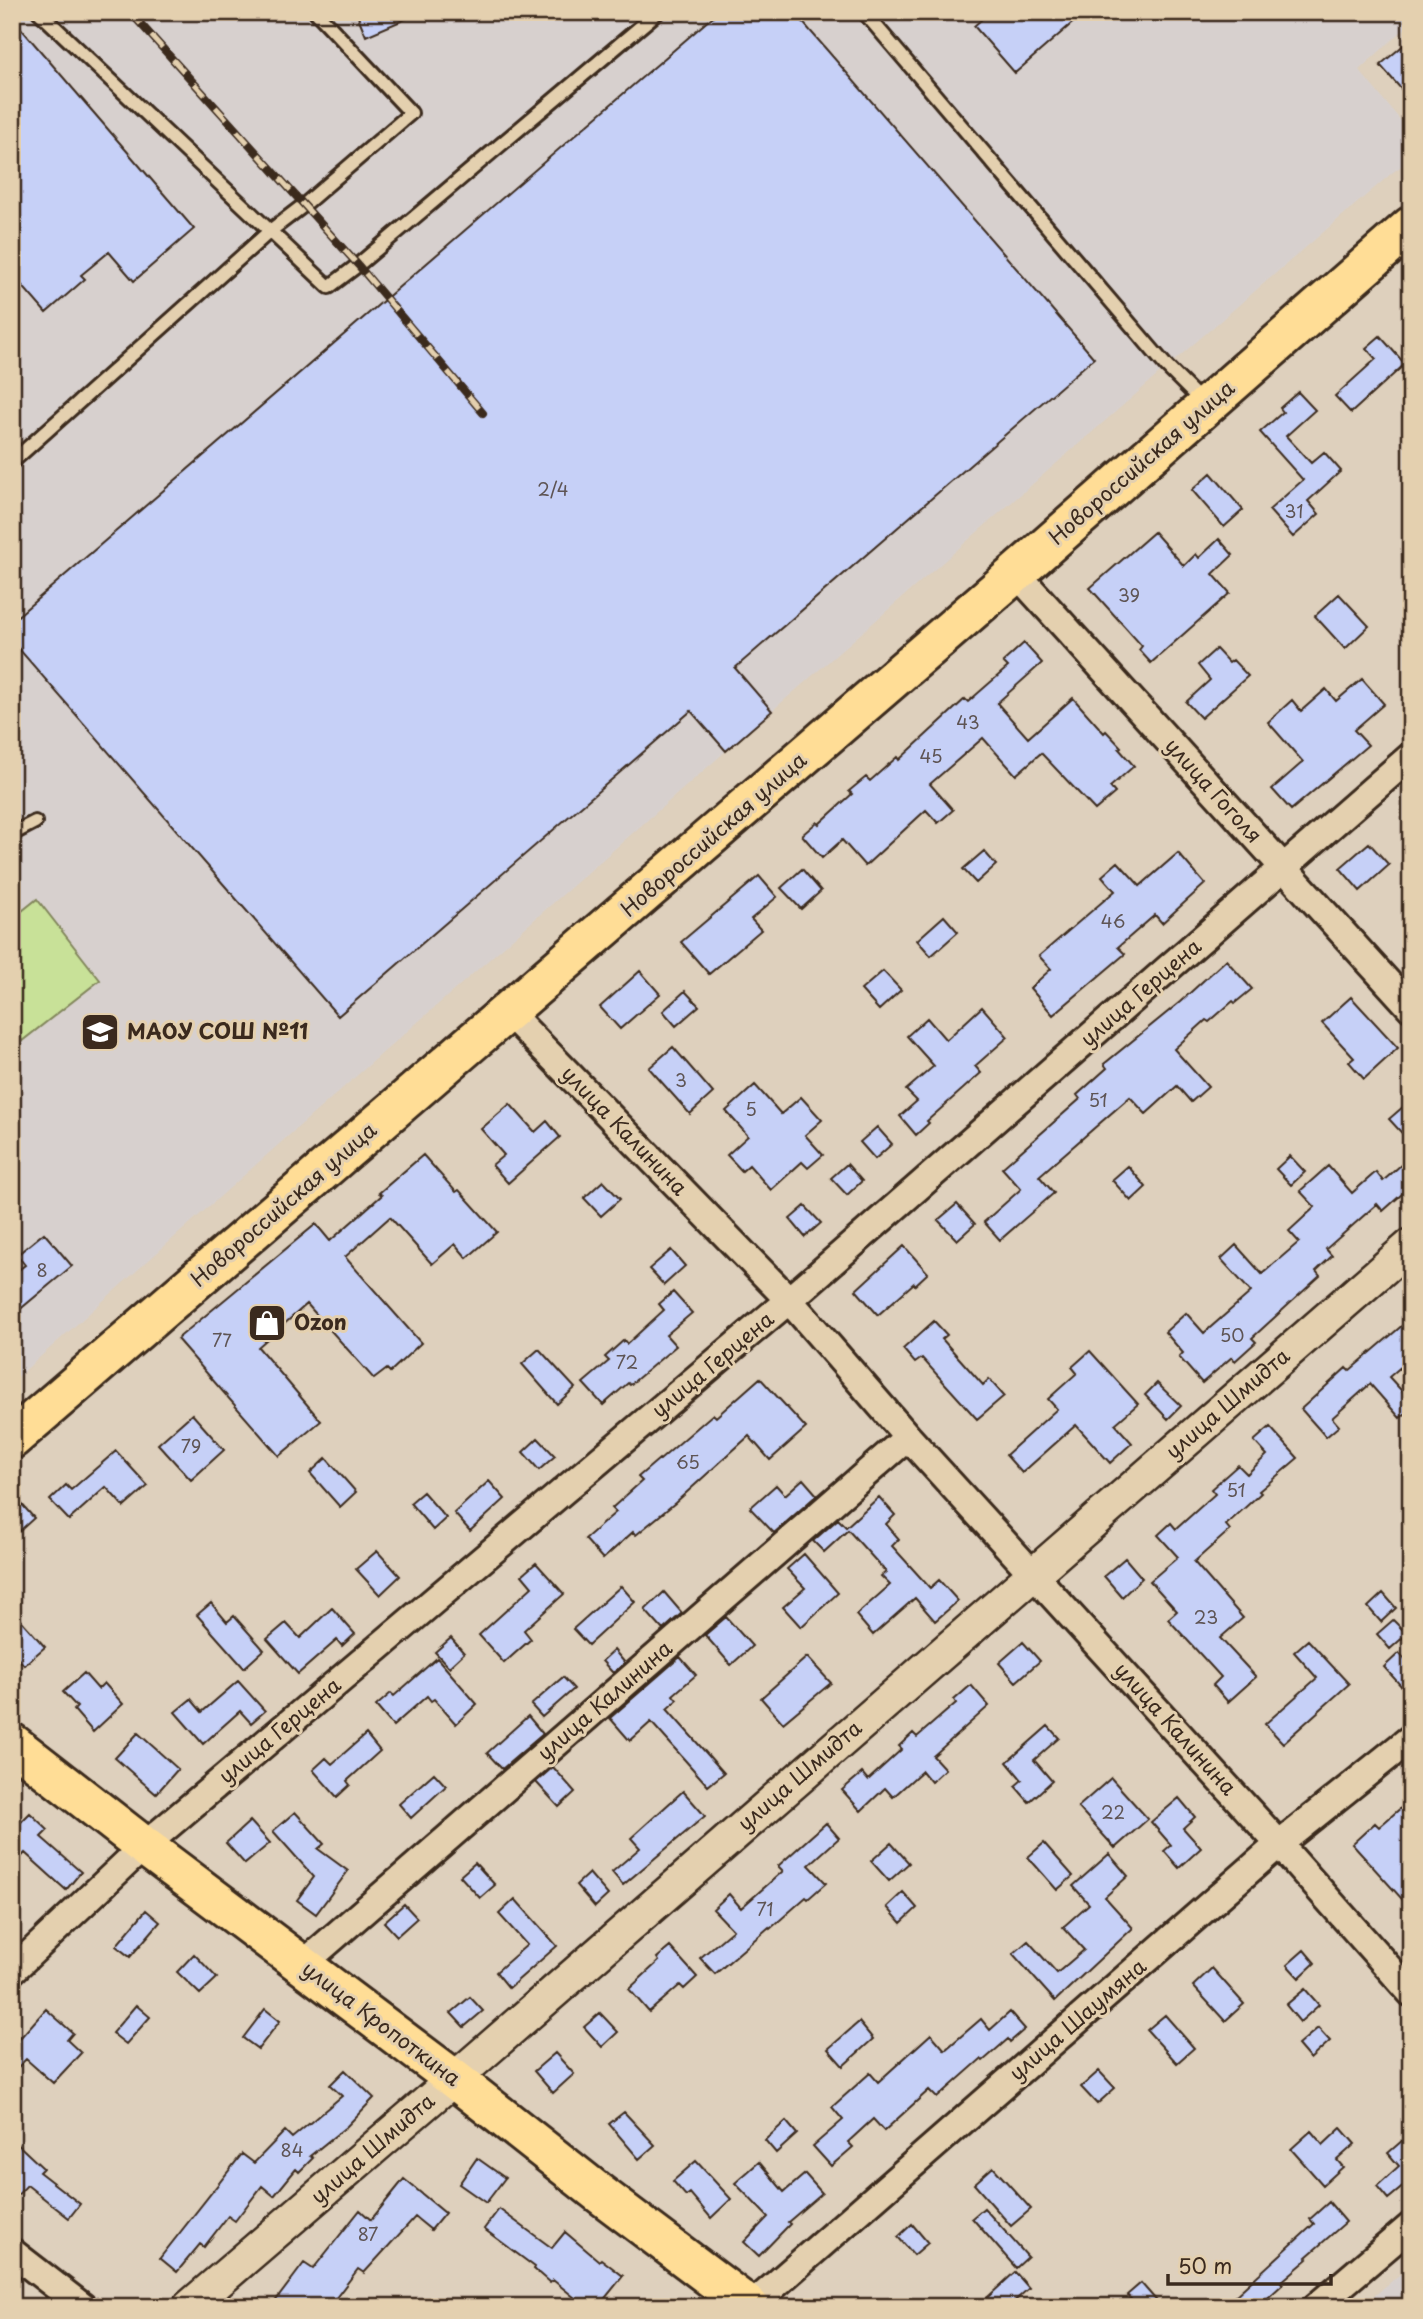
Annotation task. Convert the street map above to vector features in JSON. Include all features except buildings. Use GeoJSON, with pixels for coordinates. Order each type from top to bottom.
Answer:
{"type":"FeatureCollection","features":[{"type":"Feature","properties":{"kind":"main road","name":"Новороссийская улица"},"geometry":{"type":"LineString","coordinates":[[12,1439],[1016,573],[1411,226]]}},
{"type":"Feature","properties":{"kind":"main road","name":"улица Кропоткина"},"geometry":{"type":"LineString","coordinates":[[12,1743],[750,2307]]}},
{"type":"Feature","properties":{"kind":"street","name":"улица Гоголя"},"geometry":{"type":"LineString","coordinates":[[1016,573],[1411,1008]]}},
{"type":"Feature","properties":{"kind":"street","name":"улица Герцена"},"geometry":{"type":"LineString","coordinates":[[12,1970],[144,1846],[789,1300],[1411,756]]}},
{"type":"Feature","properties":{"kind":"street","name":"улица Калинина"},"geometry":{"type":"LineString","coordinates":[[508,1012],[789,1300],[908,1437],[1411,1993]]}},
{"type":"Feature","properties":{"kind":"street","name":"улица Шмидта"},"geometry":{"type":"LineString","coordinates":[[189,2307],[1411,1245]]}},
{"type":"Feature","properties":{"kind":"street","name":"улица Калинина"},"geometry":{"type":"LineString","coordinates":[[302,1965],[908,1437]]}},
{"type":"Feature","properties":{"kind":"street","name":"улица Шаумяна"},"geometry":{"type":"LineString","coordinates":[[750,2307],[1279,1844],[1411,1738]]}},
{"type":"Feature","properties":{"kind":"street"},"geometry":{"type":"LineString","coordinates":[[1316,2307],[1411,2226]]}},
{"type":"Feature","properties":{"kind":"street"},"geometry":{"type":"LineString","coordinates":[[12,2252],[83,2307]]}},
{"type":"Feature","properties":{"kind":"lane"},"geometry":{"type":"LineString","coordinates":[[39,12],[329,287],[658,12]]}},
{"type":"Feature","properties":{"kind":"lane"},"geometry":{"type":"LineString","coordinates":[[12,462],[270,231],[411,113],[316,12]]}},
{"type":"Feature","properties":{"kind":"lane"},"geometry":{"type":"LineString","coordinates":[[864,12],[1167,367],[1207,406]]}},
{"type":"Feature","properties":{"kind":"lane"},"geometry":{"type":"LineString","coordinates":[[12,834],[35,822]]}},
{"type":"Feature","properties":{"kind":"shaded area"},"geometry":{"type":"Polygon","coordinates":[[[12,12],[1411,12],[1411,23],[1359,70],[1411,133],[1411,159],[1167,367],[726,751],[12,1382],[12,12]]]}},
{"type":"Feature","properties":{"kind":"shaded area"},"geometry":{"type":"Polygon","coordinates":[[[1411,2265],[1411,2307],[1361,2307],[1411,2265]]]}},
{"type":"Feature","properties":{"kind":"green space"},"geometry":{"type":"Polygon","coordinates":[[[37,899],[100,980],[22,1041],[12,1029],[12,919],[37,899]]]}},
{"type":"Feature","properties":{"kind":"railway"},"geometry":{"type":"LineString","coordinates":[[130,12],[358,265],[483,413]]}},
{"type":"Feature","properties":{"kind":"place","name":"МАОУ СОШ №11"},"geometry":{"type":"Point","coordinates":[100,1032]}},
{"type":"Feature","properties":{"kind":"place","name":"Ozon"},"geometry":{"type":"Point","coordinates":[267,1323]}}]}
